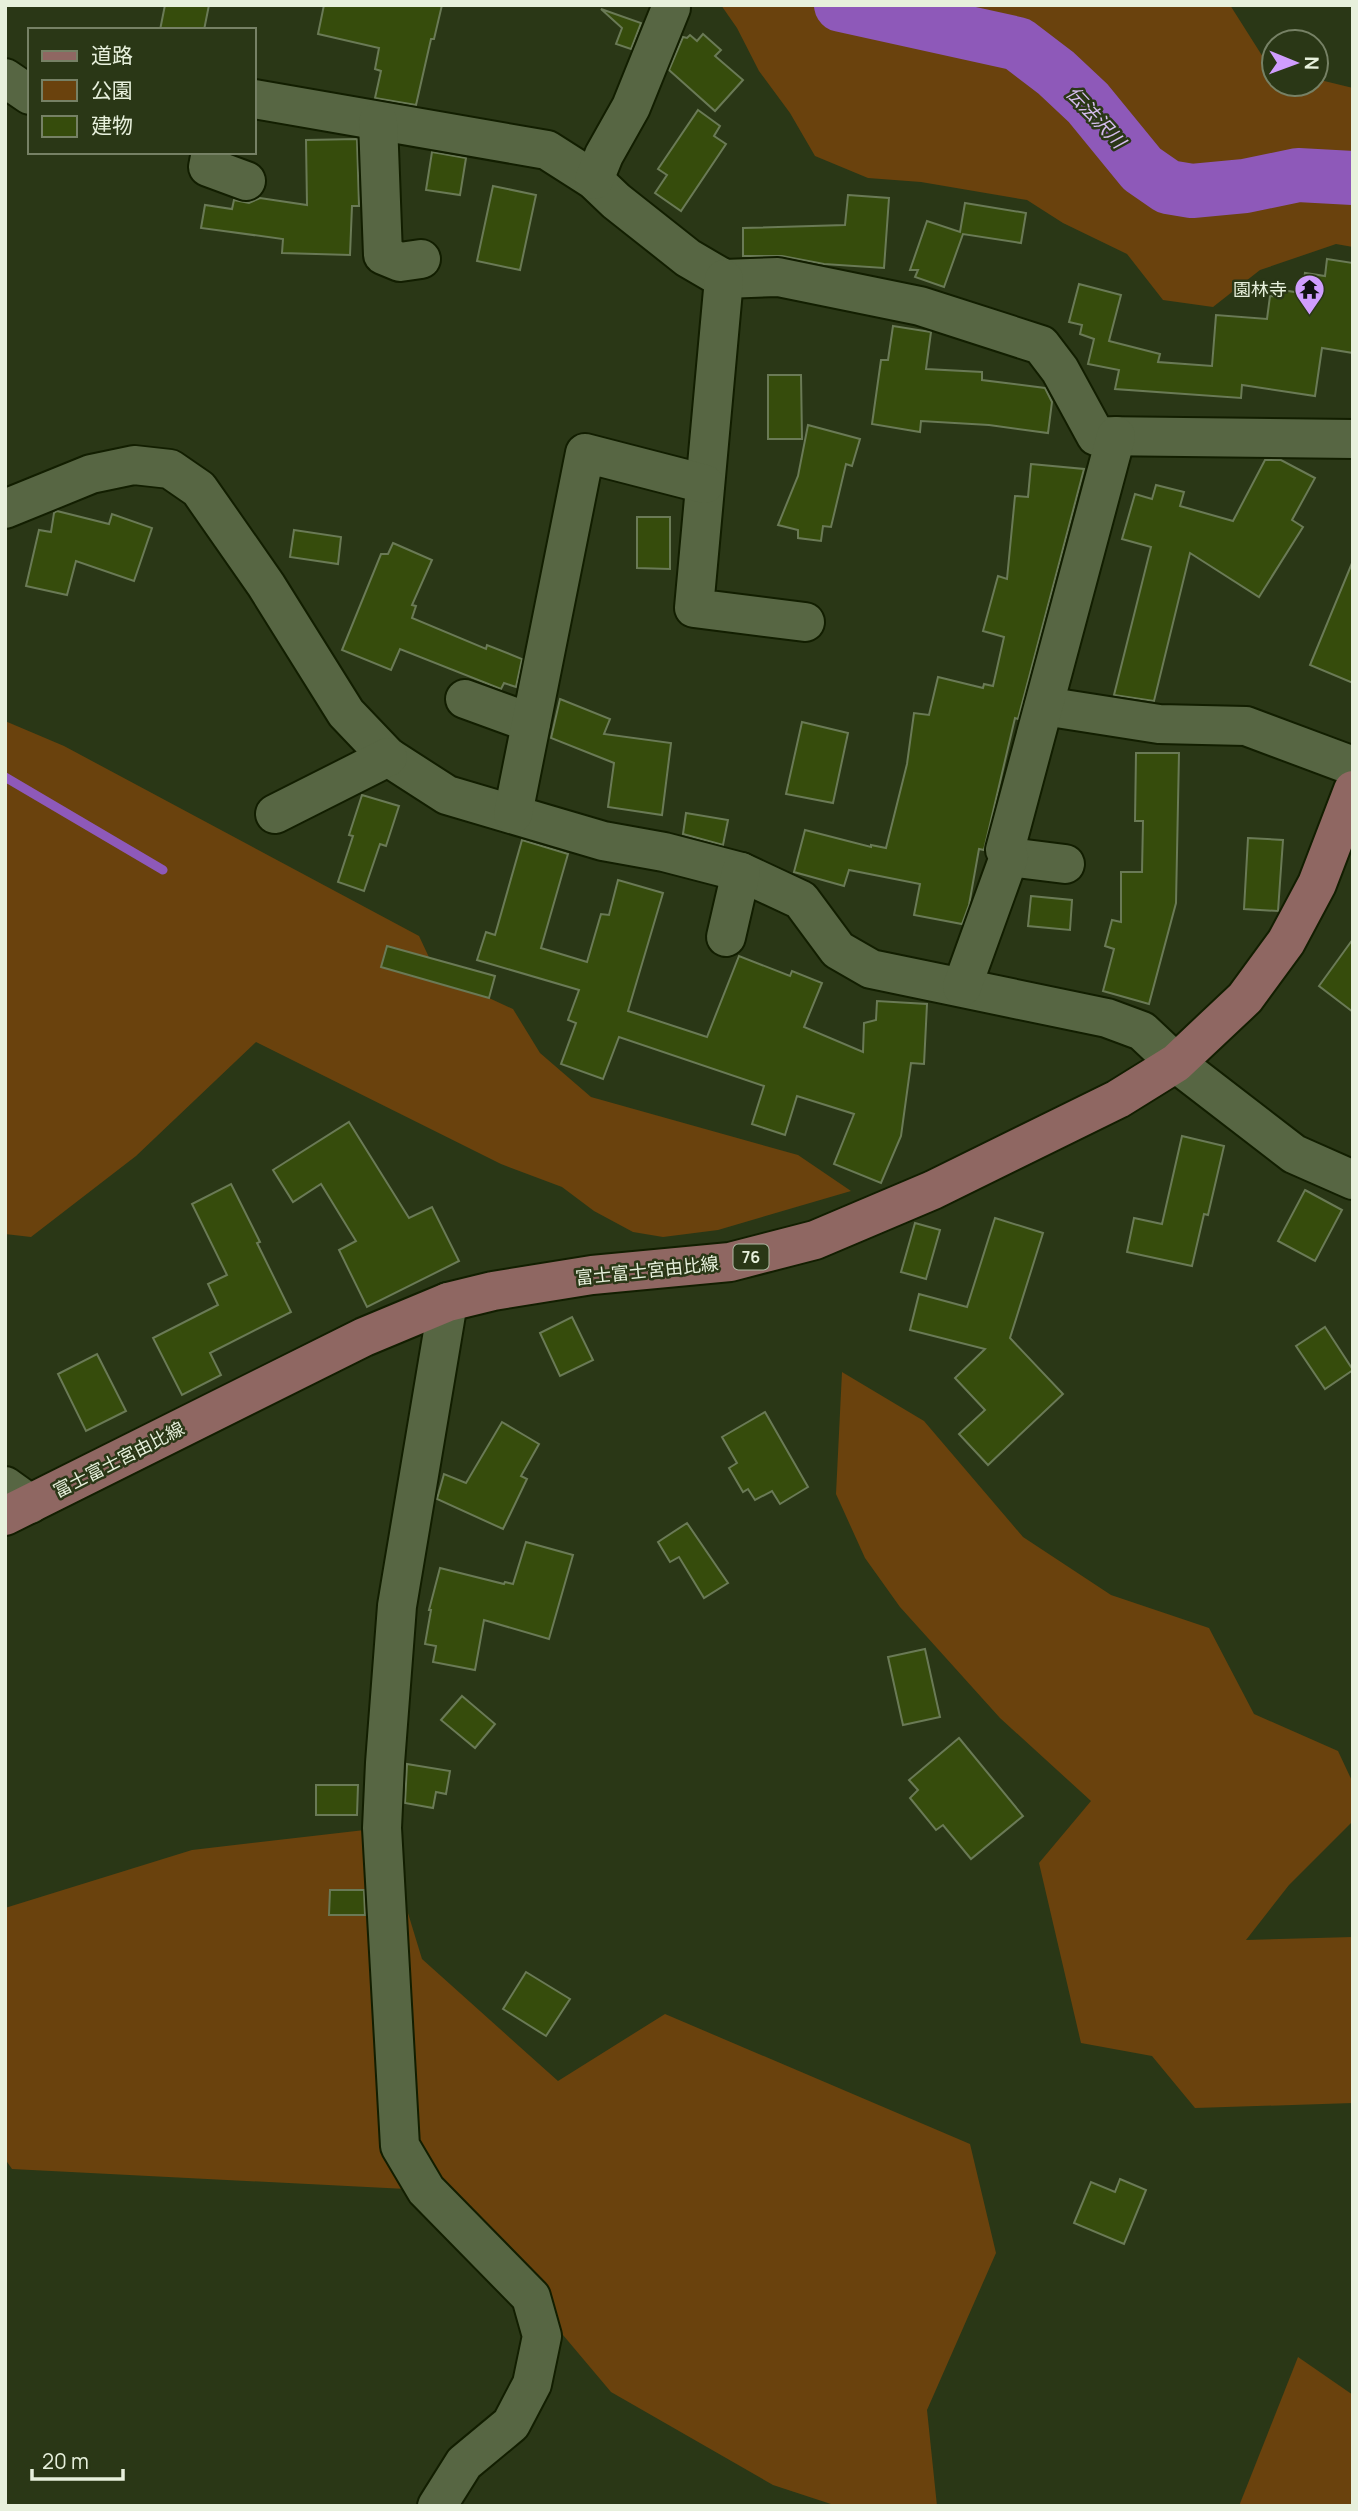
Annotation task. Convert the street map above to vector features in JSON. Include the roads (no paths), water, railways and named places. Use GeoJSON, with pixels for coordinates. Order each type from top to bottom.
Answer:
{"type":"FeatureCollection","features":[{"type":"Feature","properties":{"kind":"main road","name":"富士富士宮由比線"},"geometry":{"type":"LineString","coordinates":[[14,1502],[364,1337],[448,1302],[493,1291],[592,1275],[730,1262],[814,1240],[886,1211],[1118,1099],[1176,1063],[1245,998],[1286,942],[1317,884],[1353,790]]}},
{"type":"Feature","properties":{"kind":"street"},"geometry":{"type":"LineString","coordinates":[[594,180],[604,155],[631,107],[671,8]]}},
{"type":"Feature","properties":{"kind":"street"},"geometry":{"type":"LineString","coordinates":[[5,78],[28,93]]}},
{"type":"Feature","properties":{"kind":"street"},"geometry":{"type":"LineString","coordinates":[[256,99],[547,150],[594,180],[678,250],[724,279],[778,277],[920,306],[1041,345],[1060,370],[1096,436],[1353,439]]}},
{"type":"Feature","properties":{"kind":"street"},"geometry":{"type":"LineString","coordinates":[[378,122],[383,255],[400,262],[421,259]]}},
{"type":"Feature","properties":{"kind":"street"},"geometry":{"type":"LineString","coordinates":[[211,154],[208,167],[246,181]]}},
{"type":"Feature","properties":{"kind":"street"},"geometry":{"type":"LineString","coordinates":[[724,279],[694,608],[804,622]]}},
{"type":"Feature","properties":{"kind":"street"},"geometry":{"type":"LineString","coordinates":[[962,987],[1009,857],[1005,850],[1116,436]]}},
{"type":"Feature","properties":{"kind":"street"},"geometry":{"type":"LineString","coordinates":[[513,814],[585,453],[705,484]]}},
{"type":"Feature","properties":{"kind":"street"},"geometry":{"type":"LineString","coordinates":[[5,509],[91,474],[134,465],[170,469],[199,488],[265,585],[346,713],[388,757],[447,795],[603,841],[664,852],[741,872],[801,900],[838,950],[871,969],[1118,1022],[1142,1031],[1176,1063],[1294,1154],[1353,1180]]}},
{"type":"Feature","properties":{"kind":"street"},"geometry":{"type":"LineString","coordinates":[[465,699],[531,723]]}},
{"type":"Feature","properties":{"kind":"street"},"geometry":{"type":"LineString","coordinates":[[1044,706],[1159,724],[1246,726],[1353,766]]}},
{"type":"Feature","properties":{"kind":"street"},"geometry":{"type":"LineString","coordinates":[[275,814],[388,757]]}},
{"type":"Feature","properties":{"kind":"street"},"geometry":{"type":"LineString","coordinates":[[1009,857],[1065,863]]}},
{"type":"Feature","properties":{"kind":"street"},"geometry":{"type":"LineString","coordinates":[[726,937],[741,872]]}},
{"type":"Feature","properties":{"kind":"street"},"geometry":{"type":"LineString","coordinates":[[436,2506],[464,2462],[511,2424],[532,2384],[542,2336],[531,2297],[426,2190],[400,2146],[382,1828],[385,1763],[397,1606],[448,1302]]}},
{"type":"Feature","properties":{"kind":"waterway","name":"伝法沢川"},"geometry":{"type":"LineString","coordinates":[[841,5],[1018,44],[1056,73],[1088,103],[1142,169],[1168,187],[1192,191],[1245,186],[1298,175],[1353,178]]}},
{"type":"Feature","properties":{"kind":"waterway"},"geometry":{"type":"LineString","coordinates":[[5,777],[163,870]]}},
{"type":"Feature","properties":{"kind":"place","name":"園林寺"},"geometry":{"type":"Point","coordinates":[1310,317]}}]}
